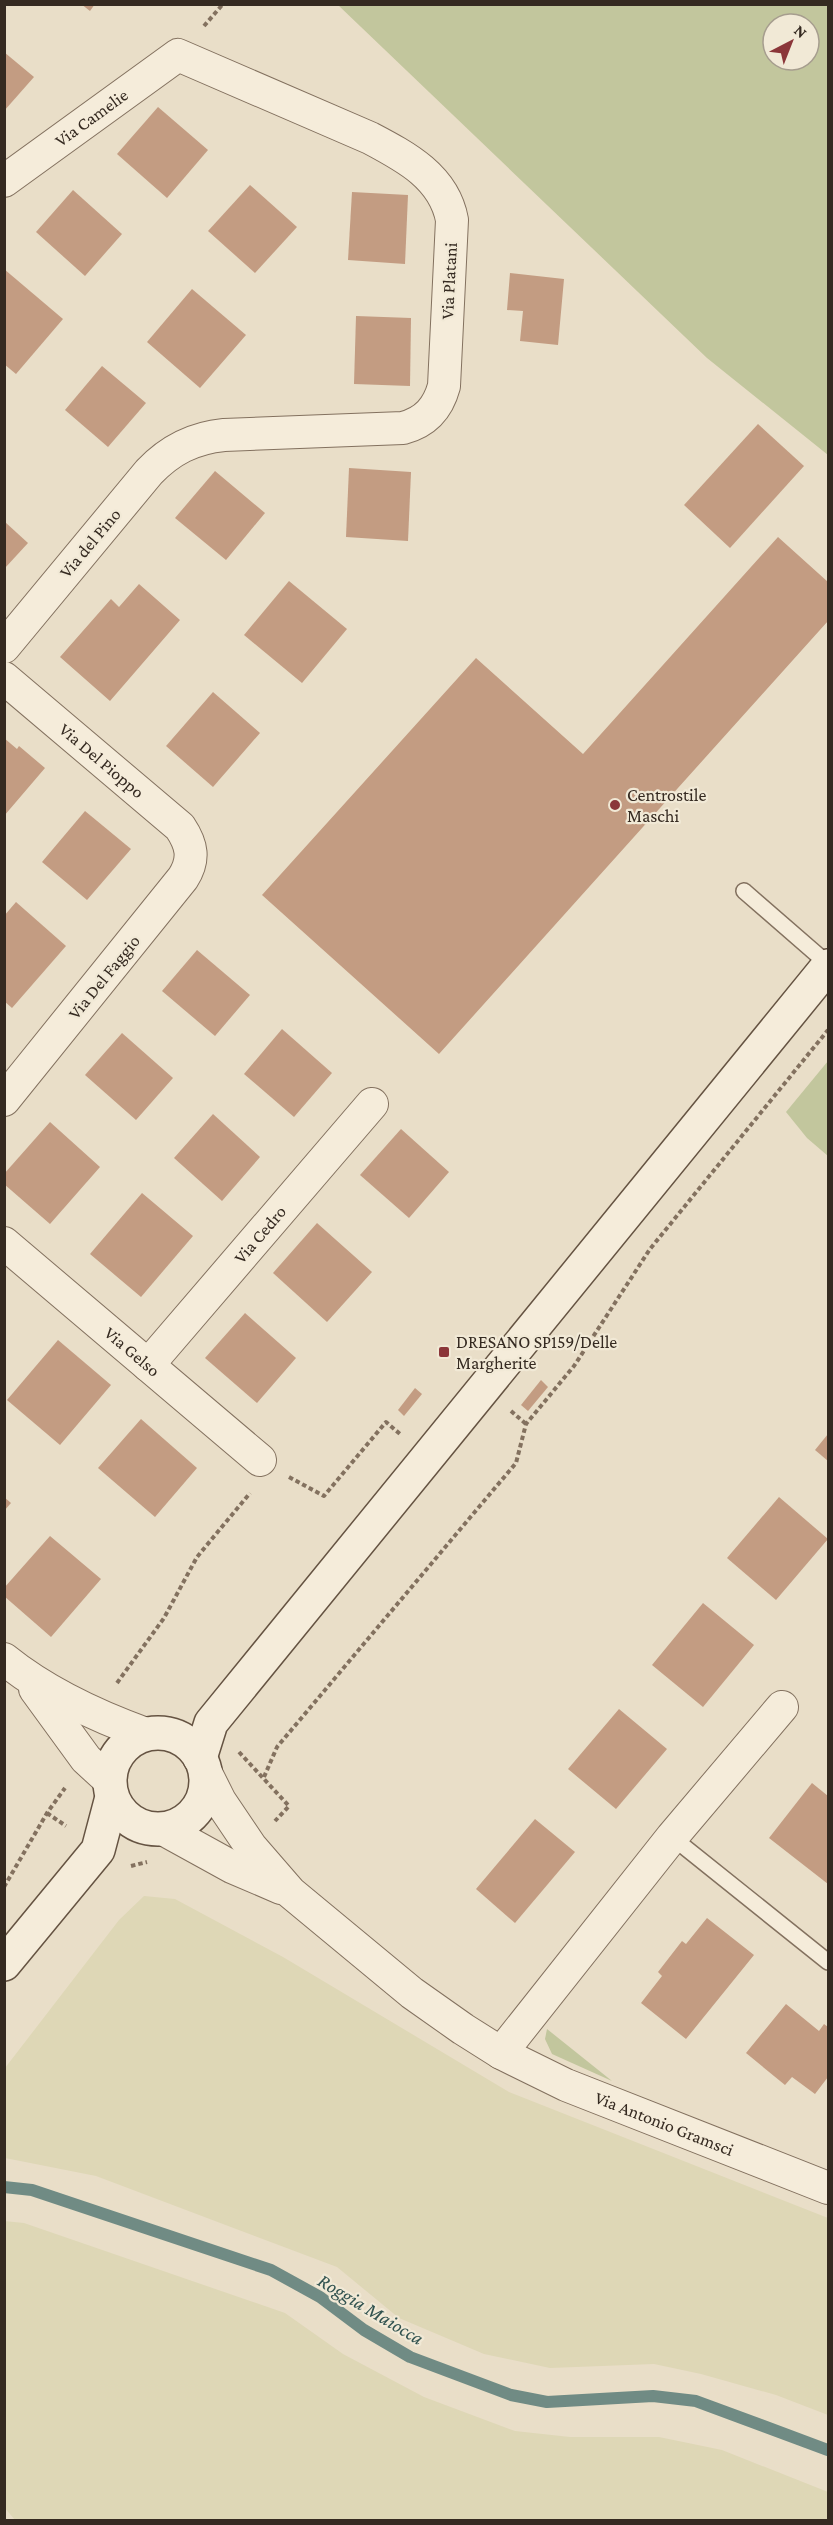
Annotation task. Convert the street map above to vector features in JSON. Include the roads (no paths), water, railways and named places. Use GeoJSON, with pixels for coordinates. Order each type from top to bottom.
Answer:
{"type":"FeatureCollection","features":[{"type":"Feature","properties":{"kind":"street","name":"Via Camelie"},"geometry":{"type":"LineString","coordinates":[[4,181],[178,55]]}},
{"type":"Feature","properties":{"kind":"street","name":"Via Platani"},"geometry":{"type":"LineString","coordinates":[[178,55],[370,138],[400,154],[434,182],[446,200],[452,220],[444,386],[437,405],[421,421],[403,428],[224,435],[197,440],[182,446]]}},
{"type":"Feature","properties":{"kind":"street","name":"Via del Pino"},"geometry":{"type":"LineString","coordinates":[[4,647],[149,472],[182,446]]}},
{"type":"Feature","properties":{"kind":"street","name":"Via Del Pioppo"},"geometry":{"type":"LineString","coordinates":[[4,678],[180,827],[191,848]]}},
{"type":"Feature","properties":{"kind":"street","name":"Via Del Faggio"},"geometry":{"type":"LineString","coordinates":[[4,1100],[183,878],[192,860],[191,848]]}},
{"type":"Feature","properties":{"kind":"street"},"geometry":{"type":"LineString","coordinates":[[182,1750],[211,1723],[828,965]]}},
{"type":"Feature","properties":{"kind":"street","name":"Via Cedro"},"geometry":{"type":"LineString","coordinates":[[148,1365],[372,1104]]}},
{"type":"Feature","properties":{"kind":"street","name":"Via Gelso"},"geometry":{"type":"LineString","coordinates":[[4,1243],[266,1464]]}},
{"type":"Feature","properties":{"kind":"street"},"geometry":{"type":"LineString","coordinates":[[14,1667],[95,1714],[182,1750],[203,1796],[192,1816],[178,1825],[155,1829],[98,1850]]}},
{"type":"Feature","properties":{"kind":"street"},"geometry":{"type":"LineString","coordinates":[[14,1667],[111,1789],[120,1811],[132,1821],[155,1829]]}},
{"type":"Feature","properties":{"kind":"street"},"geometry":{"type":"LineString","coordinates":[[501,2053],[672,1837],[782,1707]]}},
{"type":"Feature","properties":{"kind":"street"},"geometry":{"type":"LineString","coordinates":[[4,1964],[98,1850],[111,1789],[112,1765],[120,1751],[132,1740],[182,1750]]}},
{"type":"Feature","properties":{"kind":"street","name":"Via Antonio Gramsci"},"geometry":{"type":"LineString","coordinates":[[182,1750],[251,1848],[290,1892],[412,1993],[501,2053],[566,2085],[828,2188]]}},
{"type":"Feature","properties":{"kind":"street","name":"Via Antonio Gramsci"},"geometry":{"type":"LineString","coordinates":[[155,1829],[232,1867],[290,1892]]}},
{"type":"Feature","properties":{"kind":"lane"},"geometry":{"type":"LineString","coordinates":[[744,891],[828,965]]}},
{"type":"Feature","properties":{"kind":"lane"},"geometry":{"type":"LineString","coordinates":[[672,1837],[828,1962]]}},
{"type":"Feature","properties":{"kind":"waterway","name":"Roggia Maiocca"},"geometry":{"type":"LineString","coordinates":[[4,2187],[32,2190],[271,2270],[320,2297],[364,2330],[410,2357],[511,2395],[547,2402],[653,2396],[696,2401],[828,2450]]}},
{"type":"Feature","properties":{"kind":"place","name":"Centrostile Maschi"},"geometry":{"type":"Point","coordinates":[615,805]}},
{"type":"Feature","properties":{"kind":"place","name":"DRESANO SP159/Delle Margherite"},"geometry":{"type":"Point","coordinates":[444,1352]}}]}
